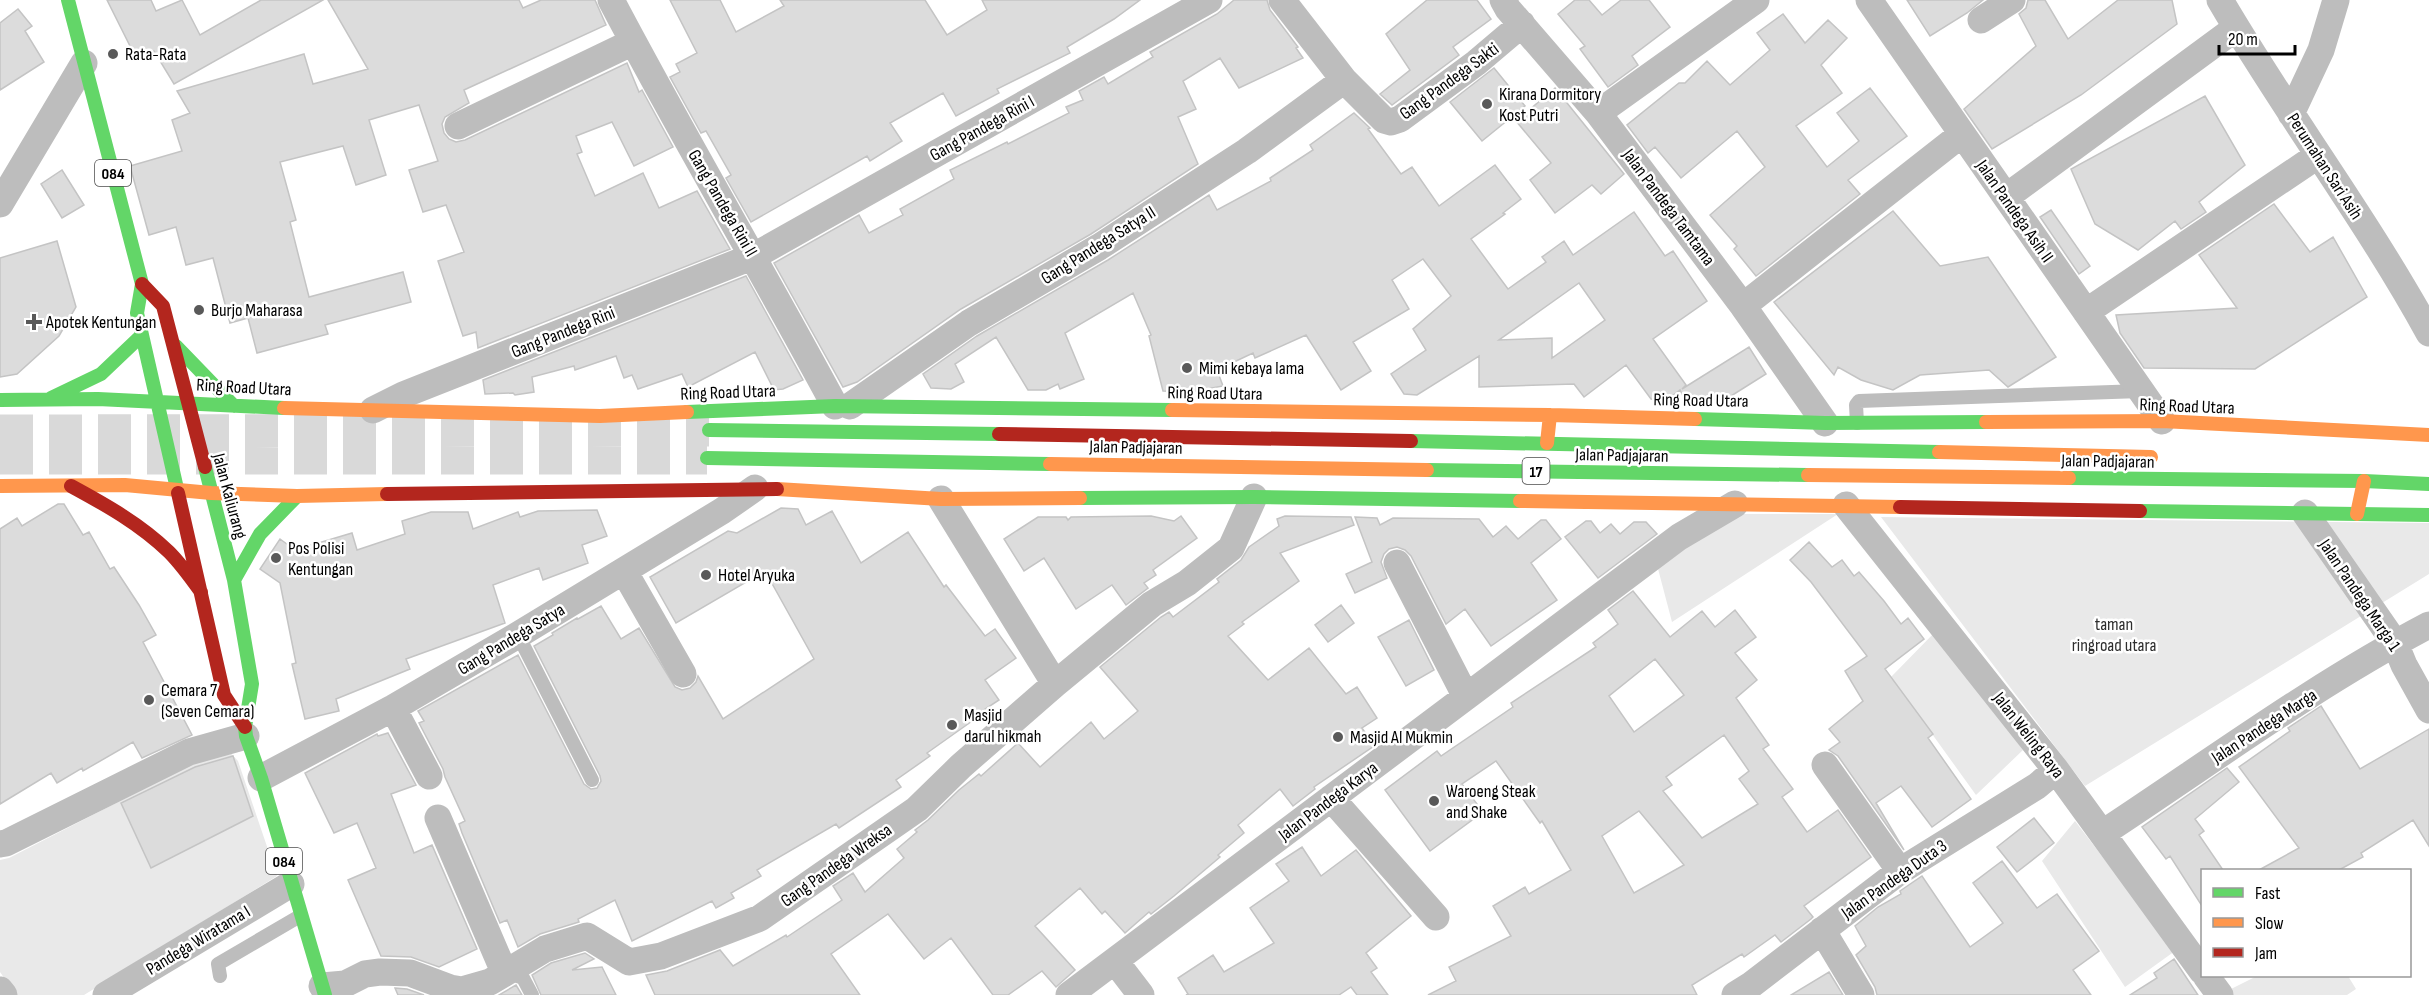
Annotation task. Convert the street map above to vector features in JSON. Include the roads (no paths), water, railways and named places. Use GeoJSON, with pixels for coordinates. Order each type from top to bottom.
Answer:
{"type":"FeatureCollection","features":[{"type":"Feature","properties":{"kind":"main road","name":"Jalan Kaliurang"},"geometry":{"type":"LineString","coordinates":[[68,0],[142,284],[137,313],[224,695],[245,731],[261,778],[323,991]]}},
{"type":"Feature","properties":{"kind":"main road","name":"Jalan Kaliurang"},"geometry":{"type":"LineString","coordinates":[[142,284],[163,306],[234,580],[252,684],[245,731]]}},
{"type":"Feature","properties":{"kind":"main road"},"geometry":{"type":"LineString","coordinates":[[51,398],[101,374],[124,355],[142,335]]}},
{"type":"Feature","properties":{"kind":"main road"},"geometry":{"type":"LineString","coordinates":[[173,342],[234,406]]}},
{"type":"Feature","properties":{"kind":"main road","name":"Ring Road Utara"},"geometry":{"type":"LineString","coordinates":[[0,400],[51,398],[188,402],[234,406],[600,416],[843,406],[1550,415],[1825,423],[2162,421],[2429,435]]}},
{"type":"Feature","properties":{"kind":"main road"},"geometry":{"type":"LineString","coordinates":[[1547,443],[1550,415]]}},
{"type":"Feature","properties":{"kind":"main road","name":"Jalan Padjajaran"},"geometry":{"type":"LineString","coordinates":[[709,430],[1547,443],[2166,457]]}},
{"type":"Feature","properties":{"kind":"main road","name":"Jalan Padjajaran"},"geometry":{"type":"LineString","coordinates":[[707,458],[2429,484]]}},
{"type":"Feature","properties":{"kind":"main road"},"geometry":{"type":"LineString","coordinates":[[2357,514],[2364,482]]}},
{"type":"Feature","properties":{"kind":"main road"},"geometry":{"type":"LineString","coordinates":[[0,486],[125,485],[297,496],[755,488],[942,499],[1254,497],[2429,515]]}},
{"type":"Feature","properties":{"kind":"main road"},"geometry":{"type":"LineString","coordinates":[[71,486],[118,511],[145,530],[169,552],[201,592]]}},
{"type":"Feature","properties":{"kind":"main road"},"geometry":{"type":"LineString","coordinates":[[234,580],[248,547],[270,519],[297,496]]}},
{"type":"Feature","properties":{"kind":"street","name":"Gang Pandega Rini II"},"geometry":{"type":"LineString","coordinates":[[611,0],[675,121],[843,406]]}},
{"type":"Feature","properties":{"kind":"street","name":"Gang Pandega Rini I"},"geometry":{"type":"LineString","coordinates":[[754,256],[1209,0]]}},
{"type":"Feature","properties":{"kind":"street","name":"Gang Pandega Sakti"},"geometry":{"type":"LineString","coordinates":[[1282,0],[1344,80],[1384,120],[1391,122],[1400,119],[1505,41],[1522,24]]}},
{"type":"Feature","properties":{"kind":"street","name":"Jalan Pandega Tamtama"},"geometry":{"type":"LineString","coordinates":[[1503,0],[1598,113],[1743,306],[1825,423]]}},
{"type":"Feature","properties":{"kind":"street"},"geometry":{"type":"LineString","coordinates":[[1598,113],[1756,0]]}},
{"type":"Feature","properties":{"kind":"street","name":"Jalan Pandega Asih II"},"geometry":{"type":"LineString","coordinates":[[1869,0],[2162,421]]}},
{"type":"Feature","properties":{"kind":"street"},"geometry":{"type":"LineString","coordinates":[[1981,20],[2012,0]]}},
{"type":"Feature","properties":{"kind":"street","name":"Perumahan Sari Asih"},"geometry":{"type":"LineString","coordinates":[[2220,0],[2317,156],[2421,301],[2429,333]]}},
{"type":"Feature","properties":{"kind":"street"},"geometry":{"type":"LineString","coordinates":[[2292,114],[2321,50],[2336,0]]}},
{"type":"Feature","properties":{"kind":"street"},"geometry":{"type":"LineString","coordinates":[[2006,197],[2236,28]]}},
{"type":"Feature","properties":{"kind":"street"},"geometry":{"type":"LineString","coordinates":[[458,126],[633,42]]}},
{"type":"Feature","properties":{"kind":"street"},"geometry":{"type":"LineString","coordinates":[[0,204],[84,63]]}},
{"type":"Feature","properties":{"kind":"street","name":"Gang Pandega Satya II"},"geometry":{"type":"LineString","coordinates":[[843,406],[969,323],[1099,247],[1247,151],[1344,80]]}},
{"type":"Feature","properties":{"kind":"street"},"geometry":{"type":"LineString","coordinates":[[1743,306],[1962,134]]}},
{"type":"Feature","properties":{"kind":"street"},"geometry":{"type":"LineString","coordinates":[[2086,312],[2317,156]]}},
{"type":"Feature","properties":{"kind":"street","name":"Gang Pandega Rini"},"geometry":{"type":"LineString","coordinates":[[372,410],[403,395],[754,256]]}},
{"type":"Feature","properties":{"kind":"street","name":"Gang Pandega Satya"},"geometry":{"type":"LineString","coordinates":[[261,778],[393,708],[518,635],[755,488]]}},
{"type":"Feature","properties":{"kind":"street","name":"Gang Pandega Wreksa"},"geometry":{"type":"LineString","coordinates":[[323,991],[365,974],[380,972],[410,973],[450,988],[462,990],[490,982],[545,949],[587,936],[630,962],[661,956],[760,918],[917,809],[961,766],[1055,684],[1152,604],[1186,583],[1231,548],[1254,497]]}},
{"type":"Feature","properties":{"kind":"street"},"geometry":{"type":"LineString","coordinates":[[942,499],[1055,684]]}},
{"type":"Feature","properties":{"kind":"street","name":"Jalan Pandega Karya"},"geometry":{"type":"LineString","coordinates":[[1069,995],[1679,537],[1735,504]]}},
{"type":"Feature","properties":{"kind":"street","name":"Jalan Weling Raya"},"geometry":{"type":"LineString","coordinates":[[1846,505],[2056,770],[2201,970]]}},
{"type":"Feature","properties":{"kind":"street","name":"Jalan Pandega Marga 1"},"geometry":{"type":"LineString","coordinates":[[2305,513],[2395,643],[2404,665],[2429,710]]}},
{"type":"Feature","properties":{"kind":"street"},"geometry":{"type":"LineString","coordinates":[[1397,564],[1466,697]]}},
{"type":"Feature","properties":{"kind":"street"},"geometry":{"type":"LineString","coordinates":[[624,571],[684,674]]}},
{"type":"Feature","properties":{"kind":"street","name":"Jalan Pandega Marga"},"geometry":{"type":"LineString","coordinates":[[2103,832],[2274,718],[2395,643],[2429,625]]}},
{"type":"Feature","properties":{"kind":"street"},"geometry":{"type":"LineString","coordinates":[[393,708],[429,776]]}},
{"type":"Feature","properties":{"kind":"street"},"geometry":{"type":"LineString","coordinates":[[0,844],[189,752],[245,731]]}},
{"type":"Feature","properties":{"kind":"street"},"geometry":{"type":"LineString","coordinates":[[1824,765],[1900,870]]}},
{"type":"Feature","properties":{"kind":"street","name":"Jalan Pandega Duta 3"},"geometry":{"type":"LineString","coordinates":[[1735,995],[1900,870],[2037,786],[2056,770]]}},
{"type":"Feature","properties":{"kind":"street"},"geometry":{"type":"LineString","coordinates":[[1331,798],[1436,918]]}},
{"type":"Feature","properties":{"kind":"street"},"geometry":{"type":"LineString","coordinates":[[438,818],[504,972]]}},
{"type":"Feature","properties":{"kind":"street","name":"Pandega Wiratama I"},"geometry":{"type":"LineString","coordinates":[[106,995],[291,884]]}},
{"type":"Feature","properties":{"kind":"street"},"geometry":{"type":"LineString","coordinates":[[1822,930],[1862,995]]}},
{"type":"Feature","properties":{"kind":"street"},"geometry":{"type":"LineString","coordinates":[[1114,961],[1142,995]]}},
{"type":"Feature","properties":{"kind":"street"},"geometry":{"type":"LineString","coordinates":[[2207,977],[2220,995]]}},
{"type":"Feature","properties":{"kind":"street"},"geometry":{"type":"LineString","coordinates":[[0,990],[4,995]]}},
{"type":"Feature","properties":{"kind":"lane"},"geometry":{"type":"LineString","coordinates":[[1857,423],[1856,405],[1859,401],[2141,391]]}},
{"type":"Feature","properties":{"kind":"lane"},"geometry":{"type":"LineString","coordinates":[[518,635],[592,780]]}},
{"type":"Feature","properties":{"kind":"lane"},"geometry":{"type":"LineString","coordinates":[[220,976],[218,964],[300,916]]}},
{"type":"Feature","properties":{"kind":"lane"},"geometry":{"type":"LineString","coordinates":[[504,972],[523,978],[532,995]]}},
{"type":"Feature","properties":{"kind":"tunnel"},"geometry":{"type":"LineString","coordinates":[[0,431],[709,430]]}},
{"type":"Feature","properties":{"kind":"tunnel"},"geometry":{"type":"LineString","coordinates":[[0,458],[707,458]]}},
{"type":"Feature","properties":{"kind":"place","name":"Rata-Rata"},"geometry":{"type":"Point","coordinates":[113,54]}},
{"type":"Feature","properties":{"kind":"place","name":"Kirana Dormitory Kost Putri"},"geometry":{"type":"Point","coordinates":[1487,104]}},
{"type":"Feature","properties":{"kind":"place","name":"Burjo Maharasa"},"geometry":{"type":"Point","coordinates":[199,310]}},
{"type":"Feature","properties":{"kind":"place","name":"Apotek Kentungan"},"geometry":{"type":"Point","coordinates":[34,322]}},
{"type":"Feature","properties":{"kind":"place","name":"Mimi kebaya lama"},"geometry":{"type":"Point","coordinates":[1187,368]}},
{"type":"Feature","properties":{"kind":"place","name":"Pos Polisi Kentungan"},"geometry":{"type":"Point","coordinates":[276,558]}},
{"type":"Feature","properties":{"kind":"place","name":"Hotel Aryuka"},"geometry":{"type":"Point","coordinates":[706,575]}},
{"type":"Feature","properties":{"kind":"place","name":"Cemara 7 (Seven Cemara)"},"geometry":{"type":"Point","coordinates":[149,700]}},
{"type":"Feature","properties":{"kind":"place","name":"Masjid darul hikmah"},"geometry":{"type":"Point","coordinates":[952,725]}},
{"type":"Feature","properties":{"kind":"place","name":"Masjid Al Mukmin"},"geometry":{"type":"Point","coordinates":[1338,737]}},
{"type":"Feature","properties":{"kind":"place","name":"Waroeng Steak and Shake"},"geometry":{"type":"Point","coordinates":[1434,801]}},
{"type":"Feature","properties":{"kind":"park label","name":"taman ringroad utara"},"geometry":{"type":"Point","coordinates":[2114,634]}}]}
